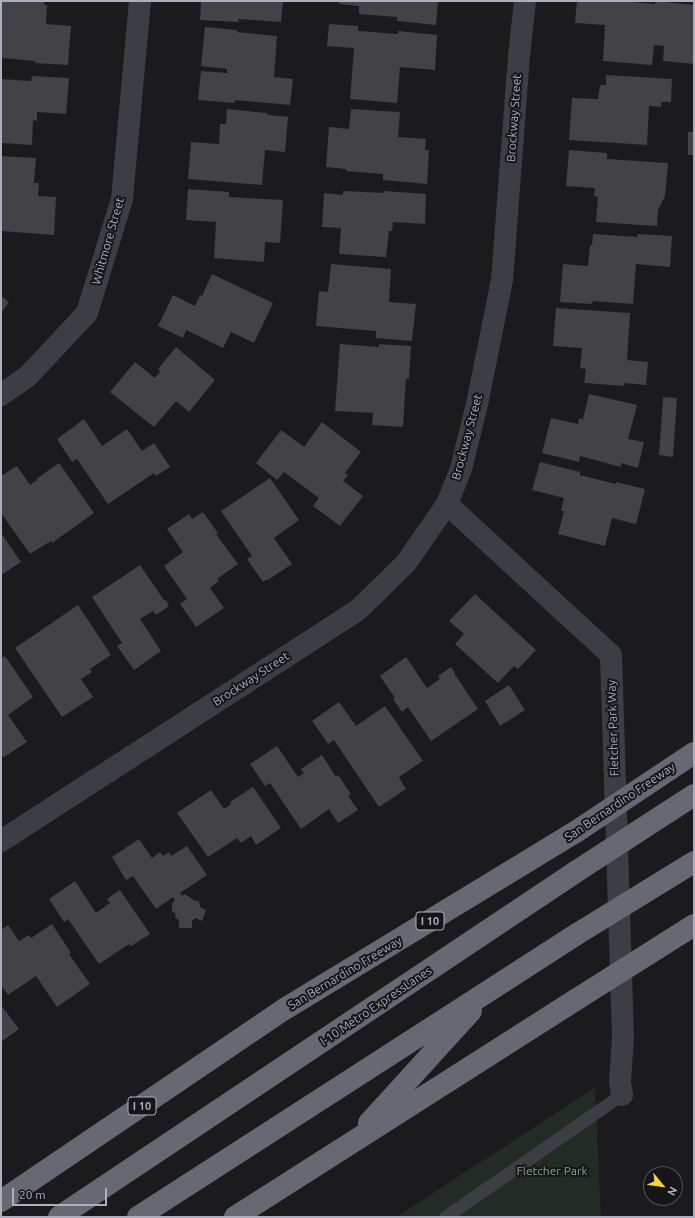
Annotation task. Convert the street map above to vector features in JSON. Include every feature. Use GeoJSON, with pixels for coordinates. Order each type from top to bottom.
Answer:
{"type":"FeatureCollection","features":[{"type":"Feature","properties":{"kind":"highway","name":"San Bernardino Freeway"},"geometry":{"type":"LineString","coordinates":[[1,1201],[282,1010],[577,831],[694,752]]}},
{"type":"Feature","properties":{"kind":"highway","name":"I-10 Metro ExpressLanes"},"geometry":{"type":"LineString","coordinates":[[59,1217],[577,871],[694,795]]}},
{"type":"Feature","properties":{"kind":"highway"},"geometry":{"type":"LineString","coordinates":[[138,1217],[492,988],[694,862]]}},
{"type":"Feature","properties":{"kind":"highway"},"geometry":{"type":"LineString","coordinates":[[235,1217],[694,925]]}},
{"type":"Feature","properties":{"kind":"highway"},"geometry":{"type":"LineString","coordinates":[[349,1145],[492,988]]}},
{"type":"Feature","properties":{"kind":"street","name":"Whitmore Street"},"geometry":{"type":"LineString","coordinates":[[1,395],[28,376],[87,313],[122,199],[140,1]]}},
{"type":"Feature","properties":{"kind":"street","name":"Brockway Street"},"geometry":{"type":"LineString","coordinates":[[1,841],[358,610],[406,563],[446,504],[461,469],[502,280],[519,56],[525,1]]}},
{"type":"Feature","properties":{"kind":"street","name":"Fletcher Park Way"},"geometry":{"type":"LineString","coordinates":[[446,504],[611,656],[623,1037],[620,1082],[622,1095]]}},
{"type":"Feature","properties":{"kind":"lane"},"geometry":{"type":"LineString","coordinates":[[446,1217],[622,1095]]}},
{"type":"Feature","properties":{"kind":"green space","name":"Fletcher Park"},"geometry":{"type":"Polygon","coordinates":[[[595,1087],[601,1217],[397,1217],[595,1087]]]}},
{"type":"Feature","properties":{"kind":"building"},"geometry":{"type":"Polygon","coordinates":[[[1,1],[44,1],[44,5],[47,5],[46,24],[71,26],[68,65],[35,63],[35,61],[1,58],[1,1]]]}},
{"type":"Feature","properties":{"kind":"building"},"geometry":{"type":"Polygon","coordinates":[[[201,1],[283,1],[281,22],[238,19],[239,22],[200,20],[201,1]]]}},
{"type":"Feature","properties":{"kind":"building"},"geometry":{"type":"Polygon","coordinates":[[[339,1],[438,1],[436,25],[397,21],[397,17],[359,14],[359,6],[339,4],[339,1]]]}},
{"type":"Feature","properties":{"kind":"building"},"geometry":{"type":"Polygon","coordinates":[[[577,1],[620,1],[655,4],[655,1],[694,5],[694,64],[663,61],[664,46],[654,45],[652,65],[603,61],[605,25],[575,23],[577,1]]]}},
{"type":"Feature","properties":{"kind":"building"},"geometry":{"type":"Polygon","coordinates":[[[329,24],[358,26],[358,31],[398,34],[398,31],[437,35],[435,70],[400,67],[397,103],[350,99],[354,48],[327,46],[329,24]]]}},
{"type":"Feature","properties":{"kind":"building"},"geometry":{"type":"Polygon","coordinates":[[[205,27],[277,36],[274,77],[293,79],[290,105],[235,100],[235,103],[198,100],[201,71],[227,73],[227,69],[201,66],[205,27]]]}},
{"type":"Feature","properties":{"kind":"building"},"geometry":{"type":"Polygon","coordinates":[[[606,75],[672,79],[671,102],[661,102],[661,107],[649,106],[647,145],[569,140],[572,98],[598,99],[600,85],[606,85],[606,75]]]}},
{"type":"Feature","properties":{"kind":"building"},"geometry":{"type":"Polygon","coordinates":[[[32,76],[69,78],[66,114],[37,112],[37,121],[33,120],[32,145],[1,143],[1,79],[31,81],[32,76]]]}},
{"type":"Feature","properties":{"kind":"building"},"geometry":{"type":"Polygon","coordinates":[[[227,109],[267,113],[268,115],[288,117],[285,152],[265,150],[262,185],[188,179],[191,142],[219,144],[220,124],[226,124],[227,109]]]}},
{"type":"Feature","properties":{"kind":"building"},"geometry":{"type":"Polygon","coordinates":[[[351,109],[400,112],[398,137],[426,139],[425,150],[429,150],[427,184],[383,180],[383,174],[346,171],[346,169],[326,167],[329,127],[349,129],[351,109]]]}},
{"type":"Feature","properties":{"kind":"building"},"geometry":{"type":"Polygon","coordinates":[[[688,132],[694,132],[694,155],[688,155],[688,132]]]}},
{"type":"Feature","properties":{"kind":"building"},"geometry":{"type":"Polygon","coordinates":[[[569,150],[607,153],[607,159],[668,163],[665,196],[658,210],[657,226],[596,222],[598,197],[594,196],[595,188],[566,186],[569,150]]]}},
{"type":"Feature","properties":{"kind":"building"},"geometry":{"type":"Polygon","coordinates":[[[1,156],[36,158],[34,183],[39,183],[38,196],[56,197],[54,235],[1,231],[1,156]]]}},
{"type":"Feature","properties":{"kind":"building"},"geometry":{"type":"Polygon","coordinates":[[[188,189],[229,192],[229,197],[283,200],[280,243],[265,242],[264,262],[214,258],[216,222],[186,220],[188,189]]]}},
{"type":"Feature","properties":{"kind":"building"},"geometry":{"type":"Polygon","coordinates":[[[343,191],[384,193],[384,191],[426,194],[425,224],[393,222],[392,231],[389,231],[386,257],[339,254],[341,228],[322,227],[324,193],[343,195],[343,191]]]}},
{"type":"Feature","properties":{"kind":"building"},"geometry":{"type":"Polygon","coordinates":[[[593,234],[637,237],[638,234],[672,236],[670,267],[636,264],[633,304],[593,301],[592,304],[560,302],[563,264],[588,266],[590,245],[592,245],[593,234]]]}},
{"type":"Feature","properties":{"kind":"building"},"geometry":{"type":"Polygon","coordinates":[[[331,264],[391,269],[389,302],[416,304],[412,341],[376,338],[376,331],[316,326],[319,291],[328,292],[331,264]]]}},
{"type":"Feature","properties":{"kind":"building"},"geometry":{"type":"Polygon","coordinates":[[[212,274],[273,303],[254,343],[231,332],[223,348],[186,330],[183,338],[158,326],[173,295],[195,306],[200,295],[202,296],[212,274]]]}},
{"type":"Feature","properties":{"kind":"building"},"geometry":{"type":"Polygon","coordinates":[[[1,296],[9,302],[1,313],[1,296]]]}},
{"type":"Feature","properties":{"kind":"building"},"geometry":{"type":"Polygon","coordinates":[[[556,308],[630,313],[627,360],[648,362],[646,385],[624,383],[624,386],[584,383],[586,369],[580,368],[582,348],[553,346],[556,308]]]}},
{"type":"Feature","properties":{"kind":"building"},"geometry":{"type":"Polygon","coordinates":[[[340,344],[379,347],[379,344],[411,346],[409,379],[406,379],[403,427],[372,425],[373,413],[335,411],[340,344]]]}},
{"type":"Feature","properties":{"kind":"building"},"geometry":{"type":"Polygon","coordinates":[[[176,347],[215,380],[189,412],[176,401],[154,427],[110,392],[135,362],[155,378],[160,371],[158,369],[176,347]]]}},
{"type":"Feature","properties":{"kind":"building"},"geometry":{"type":"Polygon","coordinates":[[[589,394],[637,405],[628,439],[644,442],[638,468],[621,463],[621,467],[580,456],[579,462],[542,453],[551,418],[578,424],[579,418],[583,419],[589,394]]]}},
{"type":"Feature","properties":{"kind":"building"},"geometry":{"type":"Polygon","coordinates":[[[663,397],[677,398],[673,457],[659,455],[663,397]]]}},
{"type":"Feature","properties":{"kind":"building"},"geometry":{"type":"Polygon","coordinates":[[[84,419],[102,446],[127,429],[142,451],[154,443],[170,467],[156,476],[154,473],[108,504],[77,459],[72,462],[57,439],[84,419]]]}},
{"type":"Feature","properties":{"kind":"building"},"geometry":{"type":"Polygon","coordinates":[[[322,422],[361,452],[345,473],[348,475],[343,481],[363,496],[340,526],[313,506],[319,498],[284,472],[277,480],[256,463],[281,430],[304,447],[322,422]]]}},
{"type":"Feature","properties":{"kind":"building"},"geometry":{"type":"Polygon","coordinates":[[[540,462],[580,472],[580,475],[616,484],[616,482],[645,489],[636,524],[612,518],[605,546],[558,534],[564,511],[561,511],[564,498],[532,490],[540,462]]]}},
{"type":"Feature","properties":{"kind":"building"},"geometry":{"type":"Polygon","coordinates":[[[59,463],[94,513],[52,543],[51,541],[30,554],[1,513],[1,476],[17,466],[30,485],[59,463]]]}},
{"type":"Feature","properties":{"kind":"building"},"geometry":{"type":"Polygon","coordinates":[[[270,478],[299,520],[274,538],[292,564],[263,582],[247,559],[252,556],[221,511],[270,478]]]}},
{"type":"Feature","properties":{"kind":"building"},"geometry":{"type":"Polygon","coordinates":[[[203,512],[218,533],[216,534],[238,564],[217,579],[219,581],[210,588],[224,608],[196,627],[180,604],[187,599],[164,566],[183,552],[167,529],[189,514],[192,519],[203,512]]]}},
{"type":"Feature","properties":{"kind":"building"},"geometry":{"type":"Polygon","coordinates":[[[1,533],[21,562],[1,575],[1,533]]]}},
{"type":"Feature","properties":{"kind":"building"},"geometry":{"type":"Polygon","coordinates":[[[140,565],[169,606],[156,615],[153,611],[140,619],[161,651],[134,670],[117,646],[122,643],[92,597],[140,565]]]}},
{"type":"Feature","properties":{"kind":"building"},"geometry":{"type":"Polygon","coordinates":[[[475,594],[536,650],[518,669],[514,666],[498,683],[455,644],[464,634],[449,621],[475,594]]]}},
{"type":"Feature","properties":{"kind":"building"},"geometry":{"type":"Polygon","coordinates":[[[78,605],[111,655],[90,669],[92,672],[81,679],[93,697],[62,717],[15,648],[78,605]]]}},
{"type":"Feature","properties":{"kind":"building"},"geometry":{"type":"Polygon","coordinates":[[[5,656],[33,697],[8,715],[27,742],[4,757],[1,757],[1,658],[5,656]]]}},
{"type":"Feature","properties":{"kind":"building"},"geometry":{"type":"Polygon","coordinates":[[[406,657],[427,688],[440,679],[438,676],[451,667],[478,709],[431,741],[408,707],[402,712],[393,699],[395,698],[380,676],[406,657]]]}},
{"type":"Feature","properties":{"kind":"building"},"geometry":{"type":"Polygon","coordinates":[[[509,685],[525,710],[500,726],[485,701],[509,685]]]}},
{"type":"Feature","properties":{"kind":"building"},"geometry":{"type":"Polygon","coordinates":[[[339,702],[356,726],[385,706],[423,761],[399,777],[406,789],[379,807],[334,740],[328,744],[312,721],[339,702]]]}},
{"type":"Feature","properties":{"kind":"building"},"geometry":{"type":"Polygon","coordinates":[[[277,746],[298,777],[304,773],[301,769],[322,755],[336,777],[338,775],[351,794],[348,796],[358,810],[338,823],[329,809],[301,829],[270,783],[265,786],[250,764],[277,746]]]}},
{"type":"Feature","properties":{"kind":"building"},"geometry":{"type":"Polygon","coordinates":[[[253,787],[281,828],[256,845],[251,836],[241,843],[237,838],[208,857],[177,813],[211,790],[224,809],[231,804],[230,802],[253,787]]]}},
{"type":"Feature","properties":{"kind":"building"},"geometry":{"type":"Polygon","coordinates":[[[139,839],[152,858],[160,852],[163,856],[169,852],[171,856],[187,846],[207,875],[180,893],[182,896],[185,894],[195,901],[199,901],[200,907],[206,910],[202,921],[196,918],[192,921],[192,928],[179,928],[179,921],[175,917],[176,914],[172,911],[172,904],[175,900],[173,897],[156,909],[133,876],[126,880],[112,857],[139,839]]]}},
{"type":"Feature","properties":{"kind":"building"},"geometry":{"type":"Polygon","coordinates":[[[75,881],[96,913],[110,903],[107,899],[120,890],[150,934],[131,946],[129,944],[99,964],[68,919],[64,922],[49,899],[75,881]]]}},
{"type":"Feature","properties":{"kind":"building"},"geometry":{"type":"Polygon","coordinates":[[[52,924],[71,953],[69,954],[90,984],[57,1007],[36,976],[8,995],[1,985],[1,930],[8,925],[19,941],[29,935],[31,938],[52,924]]]}},
{"type":"Feature","properties":{"kind":"building"},"geometry":{"type":"Polygon","coordinates":[[[1,1005],[19,1029],[1,1042],[1,1005]]]}}]}
